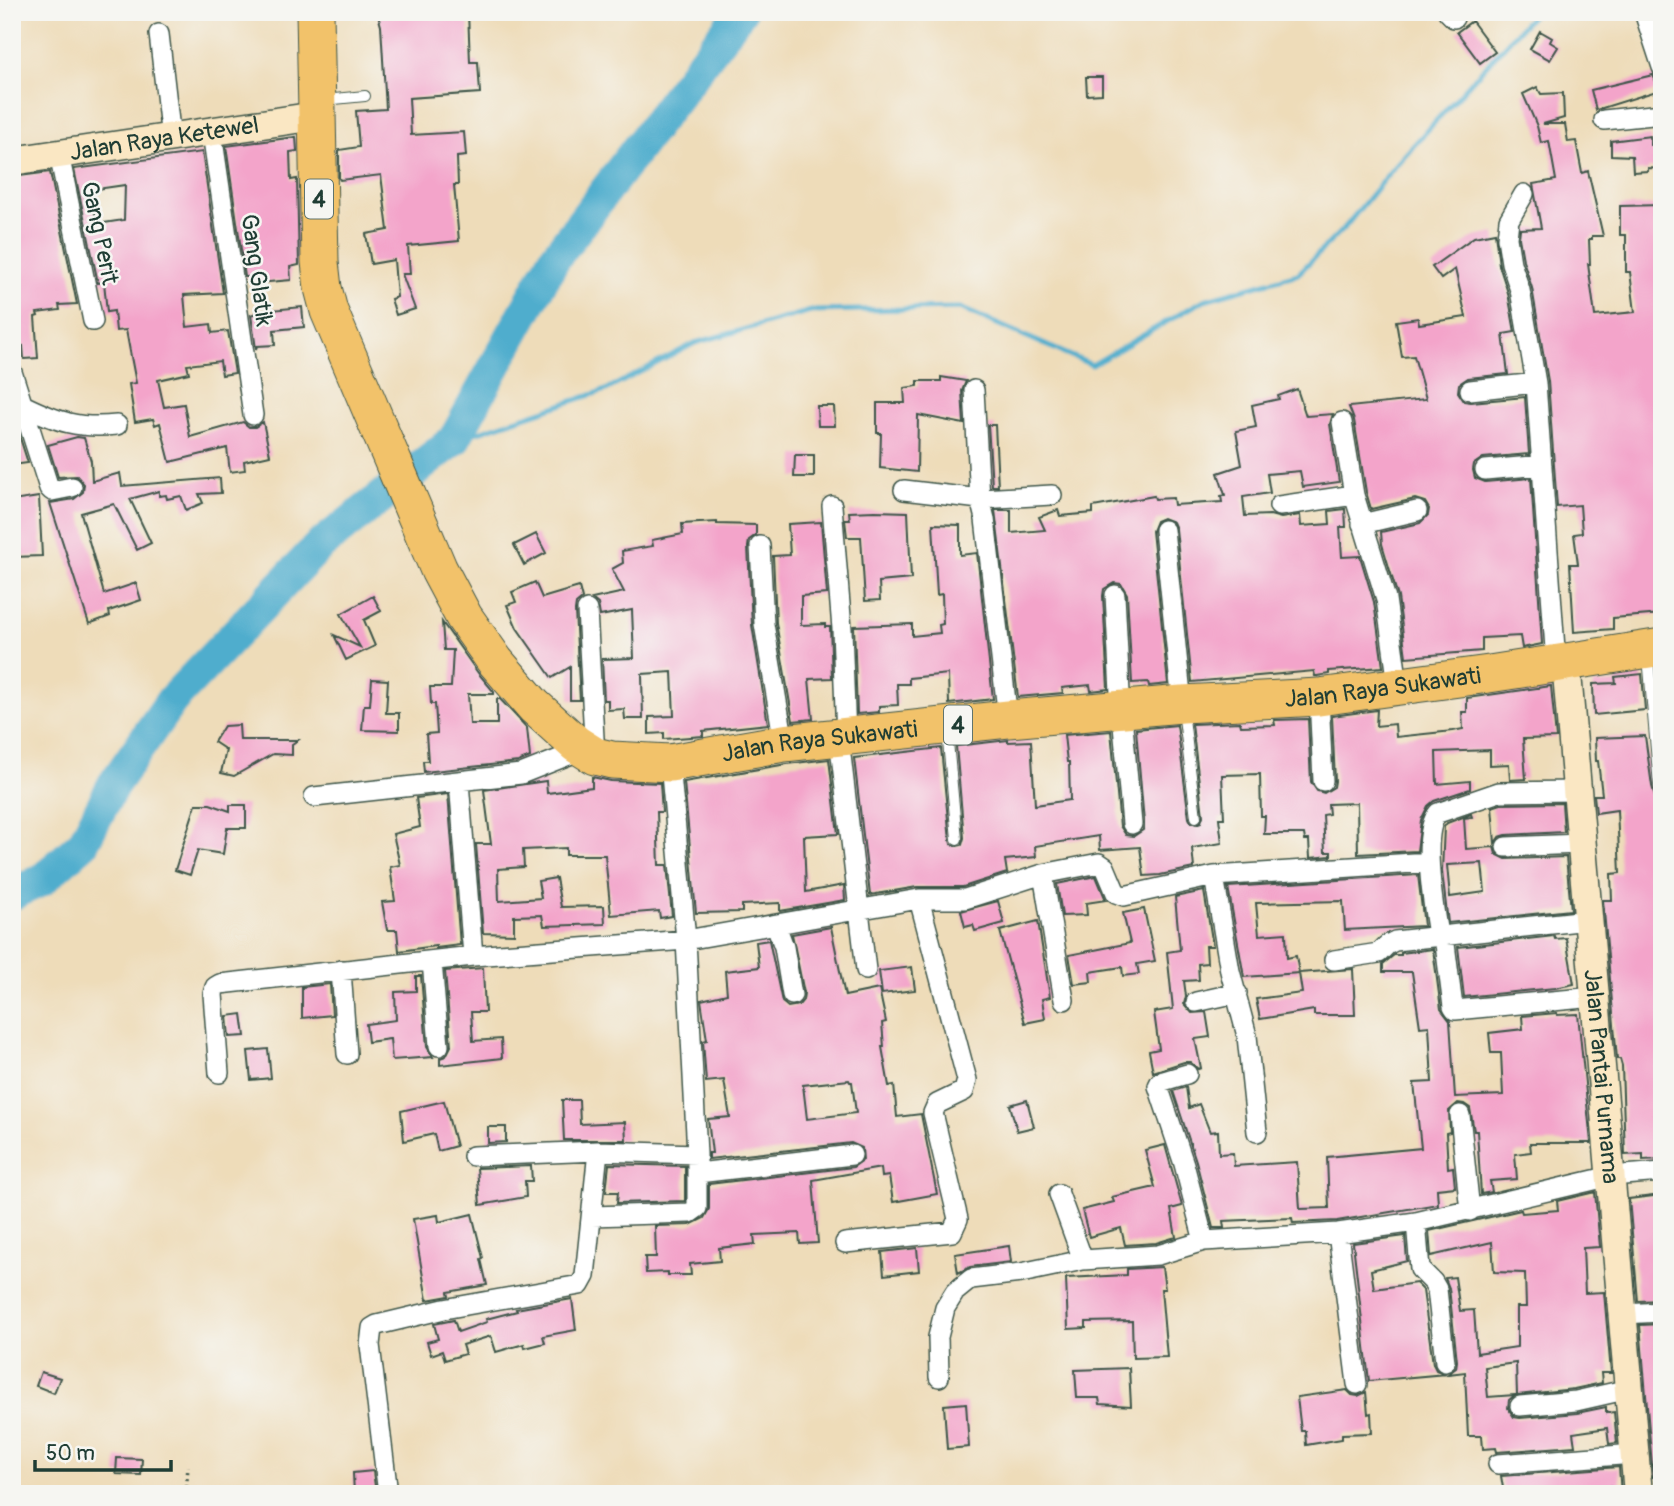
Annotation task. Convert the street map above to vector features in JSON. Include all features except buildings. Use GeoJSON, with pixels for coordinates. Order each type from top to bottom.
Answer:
{"type":"FeatureCollection","features":[{"type":"Feature","properties":{"kind":"highway","name":"4"},"geometry":{"type":"LineString","coordinates":[[316,12],[316,108],[323,288],[329,311],[439,570],[464,617],[495,661],[534,706],[585,750]]}},
{"type":"Feature","properties":{"kind":"highway","name":"Jalan Raya Sukawati"},"geometry":{"type":"LineString","coordinates":[[585,750],[631,762],[670,763],[784,743],[1008,719],[1182,704],[1319,697],[1489,674],[1654,644]]}},
{"type":"Feature","properties":{"kind":"street"},"geometry":{"type":"LineString","coordinates":[[1644,12],[1661,65]]}},
{"type":"Feature","properties":{"kind":"street"},"geometry":{"type":"LineString","coordinates":[[159,34],[171,139]]}},
{"type":"Feature","properties":{"kind":"street","name":"Jalan Raya Ketewel"},"geometry":{"type":"LineString","coordinates":[[12,162],[212,133],[316,108]]}},
{"type":"Feature","properties":{"kind":"street"},"geometry":{"type":"LineString","coordinates":[[1604,120],[1662,114]]}},
{"type":"Feature","properties":{"kind":"street","name":"Gang Glatik"},"geometry":{"type":"LineString","coordinates":[[212,133],[253,415]]}},
{"type":"Feature","properties":{"kind":"street","name":"Gang Perit"},"geometry":{"type":"LineString","coordinates":[[59,154],[93,321]]}},
{"type":"Feature","properties":{"kind":"street"},"geometry":{"type":"LineString","coordinates":[[1524,194],[1509,220],[1507,238],[1511,263],[1520,290],[1536,383],[1561,662]]}},
{"type":"Feature","properties":{"kind":"street"},"geometry":{"type":"LineString","coordinates":[[12,372],[48,488],[52,491],[72,487]]}},
{"type":"Feature","properties":{"kind":"street"},"geometry":{"type":"LineString","coordinates":[[1470,390],[1536,383]]}},
{"type":"Feature","properties":{"kind":"street"},"geometry":{"type":"LineString","coordinates":[[974,390],[982,507],[1008,719]]}},
{"type":"Feature","properties":{"kind":"street"},"geometry":{"type":"LineString","coordinates":[[23,405],[59,422],[75,426],[94,428],[117,425]]}},
{"type":"Feature","properties":{"kind":"street"},"geometry":{"type":"LineString","coordinates":[[1342,422],[1354,495],[1386,599],[1398,685]]}},
{"type":"Feature","properties":{"kind":"street"},"geometry":{"type":"LineString","coordinates":[[1485,470],[1542,465]]}},
{"type":"Feature","properties":{"kind":"street"},"geometry":{"type":"LineString","coordinates":[[904,490],[982,507],[1052,495]]}},
{"type":"Feature","properties":{"kind":"street"},"geometry":{"type":"LineString","coordinates":[[1279,506],[1354,495]]}},
{"type":"Feature","properties":{"kind":"street"},"geometry":{"type":"LineString","coordinates":[[832,506],[842,629],[842,738],[866,970]]}},
{"type":"Feature","properties":{"kind":"street"},"geometry":{"type":"LineString","coordinates":[[1362,524],[1418,511]]}},
{"type":"Feature","properties":{"kind":"street"},"geometry":{"type":"LineString","coordinates":[[1164,530],[1182,704]]}},
{"type":"Feature","properties":{"kind":"street"},"geometry":{"type":"LineString","coordinates":[[760,546],[764,624],[784,743]]}},
{"type":"Feature","properties":{"kind":"street"},"geometry":{"type":"LineString","coordinates":[[1115,595],[1120,692],[1132,824]]}},
{"type":"Feature","properties":{"kind":"street"},"geometry":{"type":"LineString","coordinates":[[314,797],[521,774],[585,750],[587,610]]}},
{"type":"Feature","properties":{"kind":"street","name":"Jalan Pantai Purnama"},"geometry":{"type":"LineString","coordinates":[[1561,662],[1577,792],[1638,1494]]}},
{"type":"Feature","properties":{"kind":"street"},"geometry":{"type":"LineString","coordinates":[[1319,697],[1323,780]]}},
{"type":"Feature","properties":{"kind":"street"},"geometry":{"type":"LineString","coordinates":[[592,1216],[690,1213],[698,1205],[687,940],[670,763]]}},
{"type":"Feature","properties":{"kind":"street"},"geometry":{"type":"LineString","coordinates":[[458,782],[472,956]]}},
{"type":"Feature","properties":{"kind":"street"},"geometry":{"type":"LineString","coordinates":[[1577,792],[1499,792],[1438,813],[1431,826],[1429,863],[1438,935],[1445,944],[1455,1010],[1595,997]]}},
{"type":"Feature","properties":{"kind":"street"},"geometry":{"type":"LineString","coordinates":[[1506,847],[1581,844]]}},
{"type":"Feature","properties":{"kind":"street"},"geometry":{"type":"LineString","coordinates":[[219,1073],[213,994],[215,987],[472,956],[687,940],[858,909],[919,900],[965,898],[1043,874],[1102,864],[1116,893],[1121,896],[1214,876],[1429,863]]}},
{"type":"Feature","properties":{"kind":"street"},"geometry":{"type":"LineString","coordinates":[[1043,874],[1064,1000]]}},
{"type":"Feature","properties":{"kind":"street"},"geometry":{"type":"LineString","coordinates":[[1214,876],[1230,971],[1247,1036],[1257,1132]]}},
{"type":"Feature","properties":{"kind":"street"},"geometry":{"type":"LineString","coordinates":[[845,1243],[953,1232],[958,1219],[933,1113],[937,1104],[964,1091],[967,1080],[919,900]]}},
{"type":"Feature","properties":{"kind":"street"},"geometry":{"type":"LineString","coordinates":[[1334,960],[1379,953],[1390,942],[1588,920]]}},
{"type":"Feature","properties":{"kind":"street"},"geometry":{"type":"LineString","coordinates":[[776,925],[792,995]]}},
{"type":"Feature","properties":{"kind":"street"},"geometry":{"type":"LineString","coordinates":[[432,961],[439,1046]]}},
{"type":"Feature","properties":{"kind":"street"},"geometry":{"type":"LineString","coordinates":[[341,970],[347,1054]]}},
{"type":"Feature","properties":{"kind":"street"},"geometry":{"type":"LineString","coordinates":[[1196,1002],[1237,993]]}},
{"type":"Feature","properties":{"kind":"street"},"geometry":{"type":"LineString","coordinates":[[1187,1074],[1160,1082],[1158,1086],[1184,1164],[1204,1241]]}},
{"type":"Feature","properties":{"kind":"street"},"geometry":{"type":"LineString","coordinates":[[1460,1115],[1470,1211]]}},
{"type":"Feature","properties":{"kind":"street"},"geometry":{"type":"LineString","coordinates":[[388,1494],[370,1345],[372,1328],[444,1309],[580,1285],[585,1276],[598,1151]]}},
{"type":"Feature","properties":{"kind":"street"},"geometry":{"type":"LineString","coordinates":[[473,1156],[598,1151],[698,1164],[852,1154]]}},
{"type":"Feature","properties":{"kind":"street"},"geometry":{"type":"LineString","coordinates":[[939,1377],[938,1337],[945,1308],[955,1292],[971,1279],[1021,1273],[1083,1260],[1158,1255],[1204,1241],[1338,1233],[1416,1222],[1611,1176],[1662,1172]]}},
{"type":"Feature","properties":{"kind":"street"},"geometry":{"type":"LineString","coordinates":[[1059,1194],[1083,1260]]}},
{"type":"Feature","properties":{"kind":"street"},"geometry":{"type":"LineString","coordinates":[[1416,1222],[1420,1269],[1437,1289],[1445,1362]]}},
{"type":"Feature","properties":{"kind":"street"},"geometry":{"type":"LineString","coordinates":[[1338,1233],[1357,1384]]}},
{"type":"Feature","properties":{"kind":"street"},"geometry":{"type":"LineString","coordinates":[[1623,1314],[1662,1312]]}},
{"type":"Feature","properties":{"kind":"street"},"geometry":{"type":"LineString","coordinates":[[1520,1406],[1576,1401],[1629,1389]]}},
{"type":"Feature","properties":{"kind":"street"},"geometry":{"type":"LineString","coordinates":[[1498,1464],[1635,1454]]}},
{"type":"Feature","properties":{"kind":"lane"},"geometry":{"type":"LineString","coordinates":[[316,108],[365,96]]}},
{"type":"Feature","properties":{"kind":"lane"},"geometry":{"type":"LineString","coordinates":[[1654,644],[1659,785],[1662,791]]}},
{"type":"Feature","properties":{"kind":"lane"},"geometry":{"type":"LineString","coordinates":[[1182,704],[1196,817]]}},
{"type":"Feature","properties":{"kind":"lane"},"geometry":{"type":"LineString","coordinates":[[946,727],[957,839]]}},
{"type":"Feature","properties":{"kind":"path"},"geometry":{"type":"LineString","coordinates":[[186,1494],[188,1466]]}},
{"type":"Feature","properties":{"kind":"waterway"},"geometry":{"type":"LineString","coordinates":[[12,894],[42,880],[83,843],[113,785],[172,700],[318,547],[454,440],[554,259],[740,12]]}},
{"type":"Feature","properties":{"kind":"waterway"},"geometry":{"type":"LineString","coordinates":[[454,440],[606,390],[695,343],[811,311],[960,308],[1092,365],[1204,300],[1298,274],[1346,226],[1393,168],[1535,12]]}}]}
